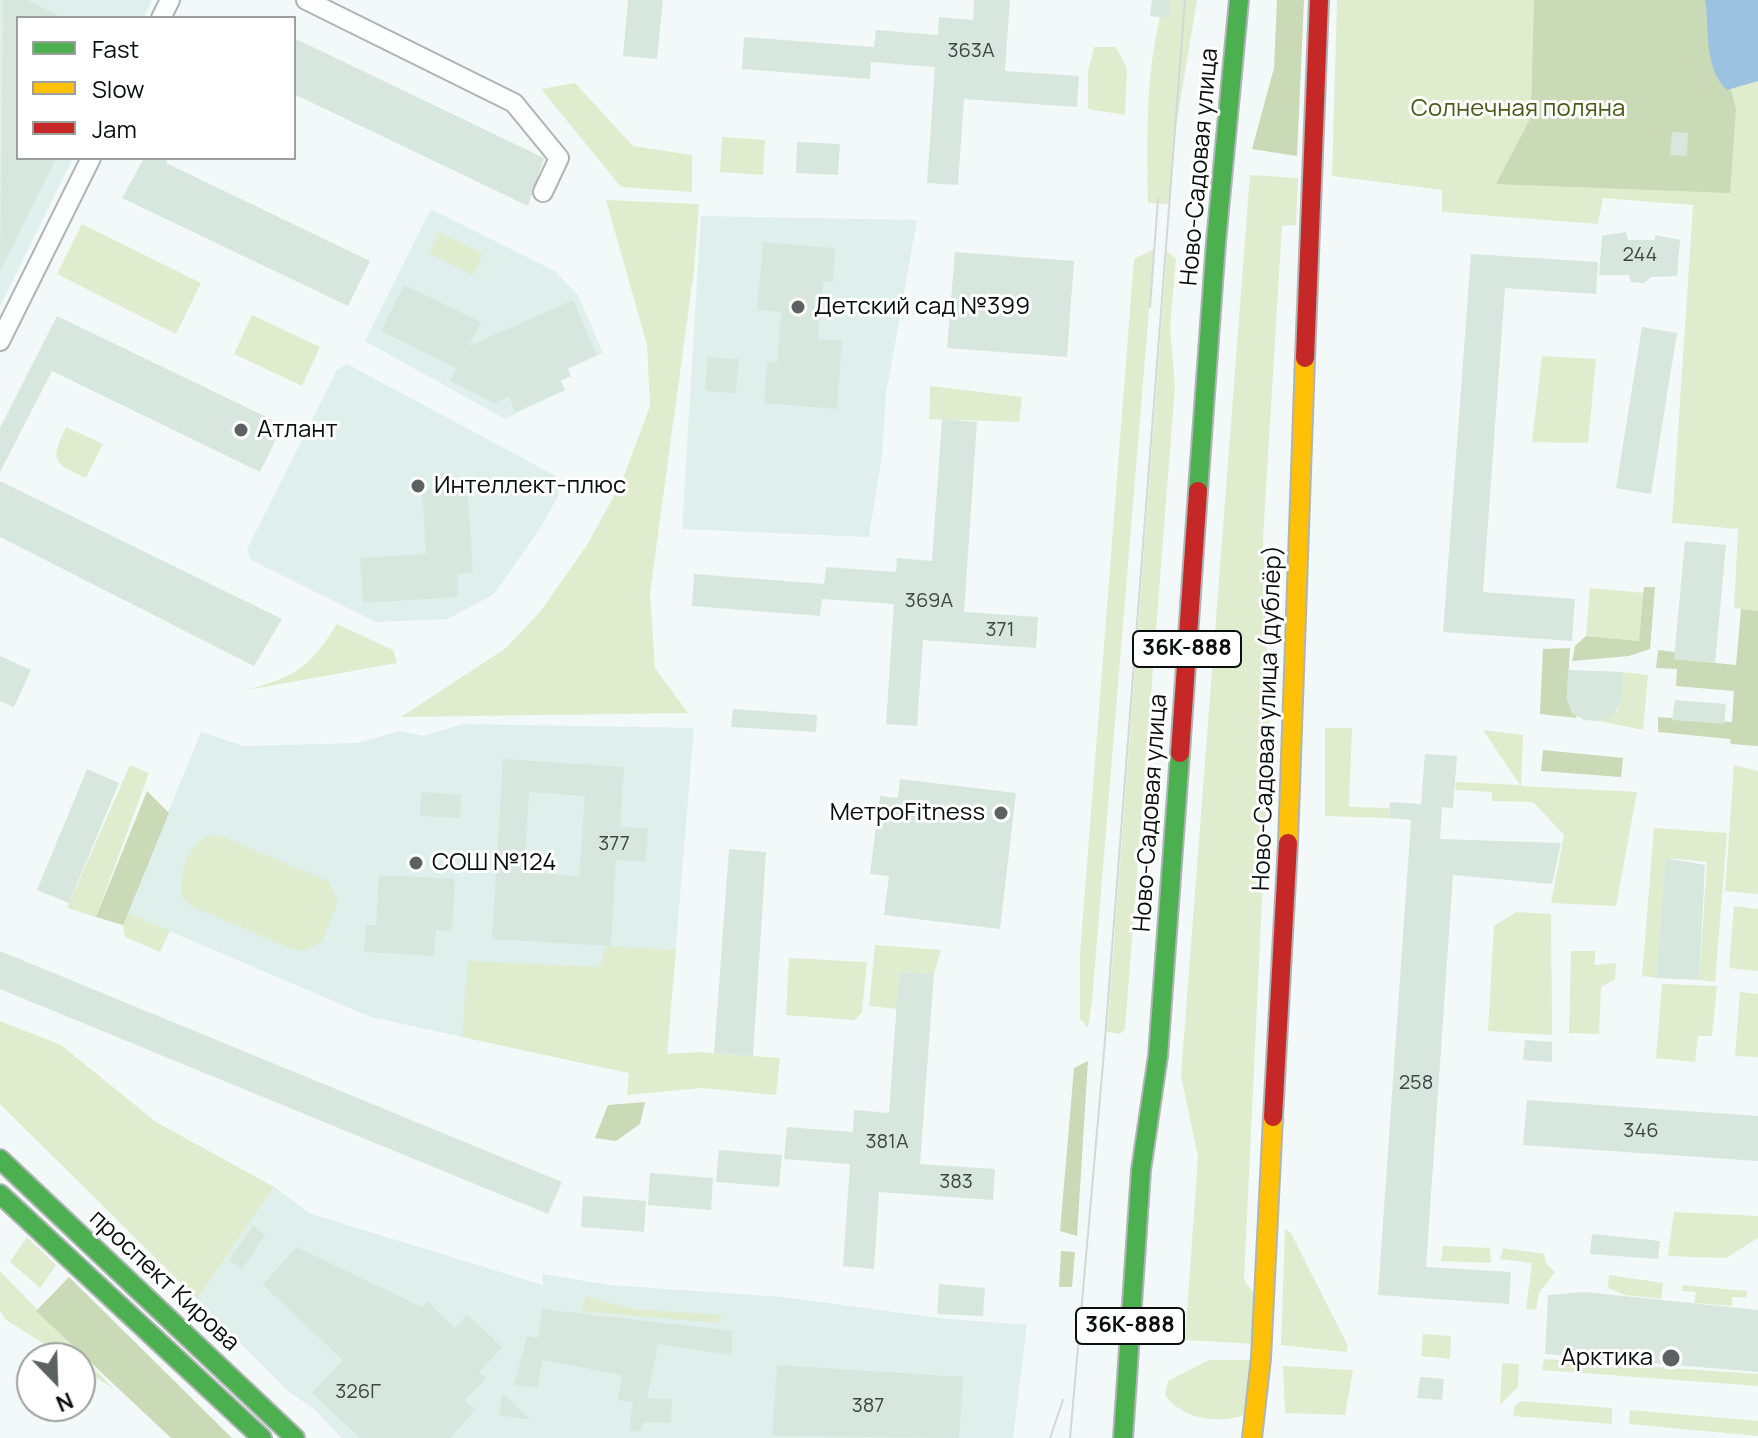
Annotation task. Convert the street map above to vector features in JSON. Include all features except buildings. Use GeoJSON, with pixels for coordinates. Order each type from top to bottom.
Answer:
{"type":"FeatureCollection","features":[{"type":"Feature","properties":{"kind":"main road","name":"Ново-Садовая улица"},"geometry":{"type":"LineString","coordinates":[[1123,1438],[1141,1170],[1158,1056],[1215,258],[1239,0]]}},
{"type":"Feature","properties":{"kind":"main road","name":"Ново-Садовая улица (дублёр)"},"geometry":{"type":"LineString","coordinates":[[1252,1438],[1261,1358],[1294,720],[1310,170],[1319,0]]}},
{"type":"Feature","properties":{"kind":"main road","name":"проспект Кирова"},"geometry":{"type":"LineString","coordinates":[[0,1159],[295,1438]]}},
{"type":"Feature","properties":{"kind":"main road","name":"проспект Кирова"},"geometry":{"type":"LineString","coordinates":[[0,1194],[262,1438]]}},
{"type":"Feature","properties":{"kind":"street"},"geometry":{"type":"LineString","coordinates":[[306,0],[514,103],[559,158],[543,192]]}},
{"type":"Feature","properties":{"kind":"street"},"geometry":{"type":"LineString","coordinates":[[0,341],[90,160]]}},
{"type":"Feature","properties":{"kind":"shaded area"},"geometry":{"type":"Polygon","coordinates":[[[0,0],[152,0],[144,16],[16,16],[16,160],[72,160],[0,306],[0,0]]]}},
{"type":"Feature","properties":{"kind":"shaded area"},"geometry":{"type":"Polygon","coordinates":[[[431,209],[555,271],[578,295],[603,353],[568,369],[571,376],[561,381],[565,390],[505,419],[365,341],[431,209]]]}},
{"type":"Feature","properties":{"kind":"shaded area","name":"Детский сад №399"},"geometry":{"type":"Polygon","coordinates":[[[701,216],[917,220],[886,394],[882,456],[869,537],[682,529],[701,216]]]}},
{"type":"Feature","properties":{"kind":"shaded area","name":"Интеллект-плюс"},"geometry":{"type":"Polygon","coordinates":[[[347,364],[556,476],[559,495],[537,533],[494,594],[448,619],[376,622],[251,560],[247,549],[337,370],[347,364]]]}},
{"type":"Feature","properties":{"kind":"shaded area","name":"СОШ №124"},"geometry":{"type":"Polygon","coordinates":[[[463,724],[694,728],[667,1053],[629,1073],[371,1017],[127,913],[201,732],[244,746],[358,743],[399,731],[424,736],[463,724]]]}},
{"type":"Feature","properties":{"kind":"shaded area"},"geometry":{"type":"Polygon","coordinates":[[[274,1187],[311,1214],[543,1285],[542,1274],[609,1285],[783,1297],[939,1318],[1027,1325],[1013,1438],[342,1438],[314,1409],[288,1391],[197,1299],[274,1187]]]}},
{"type":"Feature","properties":{"kind":"green space"},"geometry":{"type":"Polygon","coordinates":[[[1164,0],[1197,0],[1173,144],[1169,204],[1148,203],[1150,77],[1164,0]]]}},
{"type":"Feature","properties":{"kind":"green space"},"geometry":{"type":"Polygon","coordinates":[[[1277,0],[1304,0],[1297,156],[1252,149],[1274,68],[1277,0]]]}},
{"type":"Feature","properties":{"kind":"green space","name":"Солнечная поляна"},"geometry":{"type":"Polygon","coordinates":[[[1337,0],[1758,0],[1758,611],[1734,608],[1738,529],[1672,523],[1693,205],[1603,198],[1598,224],[1442,212],[1442,190],[1332,176],[1337,0]]]}},
{"type":"Feature","properties":{"kind":"green space"},"geometry":{"type":"Polygon","coordinates":[[[1534,0],[1707,0],[1736,109],[1730,193],[1496,184],[1531,117],[1534,0]]]}},
{"type":"Feature","properties":{"kind":"green space"},"geometry":{"type":"Polygon","coordinates":[[[1094,47],[1116,47],[1127,69],[1125,115],[1088,109],[1088,72],[1094,47]]]}},
{"type":"Feature","properties":{"kind":"green space"},"geometry":{"type":"Polygon","coordinates":[[[575,83],[633,146],[692,155],[692,192],[621,187],[541,89],[575,83]]]}},
{"type":"Feature","properties":{"kind":"green space"},"geometry":{"type":"Polygon","coordinates":[[[722,137],[765,140],[763,175],[720,172],[722,137]]]}},
{"type":"Feature","properties":{"kind":"green space"},"geometry":{"type":"Polygon","coordinates":[[[1250,175],[1298,178],[1296,225],[1282,226],[1263,538],[1270,731],[1244,1280],[1258,1299],[1255,1344],[1185,1340],[1198,1157],[1181,1075],[1250,175]]]}},
{"type":"Feature","properties":{"kind":"green space"},"geometry":{"type":"Polygon","coordinates":[[[606,200],[699,204],[694,270],[650,593],[655,668],[688,713],[401,717],[506,648],[540,612],[587,545],[622,481],[650,406],[647,345],[606,200]]]}},
{"type":"Feature","properties":{"kind":"green space"},"geometry":{"type":"Polygon","coordinates":[[[82,224],[201,283],[176,334],[57,274],[82,224]]]}},
{"type":"Feature","properties":{"kind":"green space"},"geometry":{"type":"Polygon","coordinates":[[[439,232],[483,254],[473,275],[429,253],[439,232]]]}},
{"type":"Feature","properties":{"kind":"green space"},"geometry":{"type":"Polygon","coordinates":[[[1154,249],[1088,1028],[1080,1019],[1080,954],[1134,259],[1154,249]]]}},
{"type":"Feature","properties":{"kind":"green space"},"geometry":{"type":"Polygon","coordinates":[[[1167,251],[1176,259],[1170,328],[1175,386],[1125,1029],[1120,1034],[1107,1032],[1167,251]]]}},
{"type":"Feature","properties":{"kind":"green space"},"geometry":{"type":"Polygon","coordinates":[[[252,315],[320,347],[302,386],[234,354],[252,315]]]}},
{"type":"Feature","properties":{"kind":"green space"},"geometry":{"type":"Polygon","coordinates":[[[1542,356],[1596,359],[1588,443],[1532,442],[1542,356]]]}},
{"type":"Feature","properties":{"kind":"green space"},"geometry":{"type":"Polygon","coordinates":[[[930,386],[1022,397],[1019,422],[929,419],[930,386]]]}},
{"type":"Feature","properties":{"kind":"green space"},"geometry":{"type":"Polygon","coordinates":[[[66,427],[103,444],[86,478],[57,460],[56,454],[66,427]]]}},
{"type":"Feature","properties":{"kind":"green space"},"geometry":{"type":"Polygon","coordinates":[[[1644,587],[1655,587],[1650,649],[1629,656],[1572,661],[1575,646],[1586,636],[1639,641],[1644,587]]]}},
{"type":"Feature","properties":{"kind":"green space"},"geometry":{"type":"Polygon","coordinates":[[[1590,588],[1645,593],[1639,641],[1586,636],[1590,588]]]}},
{"type":"Feature","properties":{"kind":"green space"},"geometry":{"type":"Polygon","coordinates":[[[1741,609],[1758,611],[1758,746],[1731,744],[1730,739],[1658,732],[1658,717],[1732,722],[1734,691],[1676,686],[1677,669],[1656,668],[1658,650],[1675,652],[1675,659],[1736,665],[1741,609]]]}},
{"type":"Feature","properties":{"kind":"green space"},"geometry":{"type":"Polygon","coordinates":[[[337,624],[393,650],[397,663],[247,690],[278,680],[300,668],[318,651],[337,624]]]}},
{"type":"Feature","properties":{"kind":"green space"},"geometry":{"type":"Polygon","coordinates":[[[1570,648],[1567,699],[1577,718],[1540,714],[1543,649],[1570,648]]]}},
{"type":"Feature","properties":{"kind":"green space"},"geometry":{"type":"Polygon","coordinates":[[[1623,672],[1648,675],[1643,730],[1599,721],[1618,711],[1623,672]]]}},
{"type":"Feature","properties":{"kind":"green space"},"geometry":{"type":"Polygon","coordinates":[[[1325,728],[1352,728],[1349,807],[1389,808],[1389,818],[1325,816],[1325,728]]]}},
{"type":"Feature","properties":{"kind":"green space"},"geometry":{"type":"Polygon","coordinates":[[[1483,730],[1523,735],[1521,786],[1637,792],[1616,906],[1551,903],[1564,835],[1533,802],[1492,801],[1492,792],[1455,790],[1456,782],[1520,785],[1483,730]]]}},
{"type":"Feature","properties":{"kind":"green space"},"geometry":{"type":"Polygon","coordinates":[[[1543,750],[1623,758],[1621,777],[1541,771],[1543,750]]]}},
{"type":"Feature","properties":{"kind":"green space"},"geometry":{"type":"Polygon","coordinates":[[[130,765],[149,773],[96,917],[67,908],[130,765]]]}},
{"type":"Feature","properties":{"kind":"green space"},"geometry":{"type":"Polygon","coordinates":[[[1734,765],[1758,771],[1758,894],[1725,891],[1734,765]]]}},
{"type":"Feature","properties":{"kind":"green space"},"geometry":{"type":"Polygon","coordinates":[[[147,791],[169,813],[123,925],[96,917],[147,791]]]}},
{"type":"Feature","properties":{"kind":"green space"},"geometry":{"type":"Polygon","coordinates":[[[1654,828],[1727,833],[1715,982],[1699,980],[1707,862],[1667,858],[1656,978],[1642,976],[1654,828]]]}},
{"type":"Feature","properties":{"kind":"green space"},"geometry":{"type":"Polygon","coordinates":[[[211,835],[223,837],[328,881],[338,901],[322,942],[302,951],[290,948],[193,907],[183,898],[181,880],[190,852],[211,835]]]}},
{"type":"Feature","properties":{"kind":"green space"},"geometry":{"type":"Polygon","coordinates":[[[1734,906],[1758,909],[1758,971],[1729,968],[1734,906]]]}},
{"type":"Feature","properties":{"kind":"green space"},"geometry":{"type":"Polygon","coordinates":[[[1516,912],[1551,914],[1552,1035],[1488,1031],[1494,926],[1516,912]]]}},
{"type":"Feature","properties":{"kind":"green space"},"geometry":{"type":"Polygon","coordinates":[[[127,913],[170,931],[160,952],[125,937],[123,925],[127,913]]]}},
{"type":"Feature","properties":{"kind":"green space"},"geometry":{"type":"Polygon","coordinates":[[[875,945],[941,950],[934,974],[899,972],[897,1009],[869,1006],[875,945]]]}},
{"type":"Feature","properties":{"kind":"green space"},"geometry":{"type":"Polygon","coordinates":[[[606,946],[676,950],[667,1054],[700,1052],[780,1058],[776,1095],[701,1088],[627,1095],[629,1073],[462,1037],[468,961],[600,967],[606,946]]]}},
{"type":"Feature","properties":{"kind":"green space"},"geometry":{"type":"Polygon","coordinates":[[[1571,951],[1595,951],[1595,965],[1616,963],[1615,979],[1601,987],[1599,1034],[1569,1033],[1571,951]]]}},
{"type":"Feature","properties":{"kind":"green space"},"geometry":{"type":"Polygon","coordinates":[[[789,958],[867,962],[862,1012],[855,1020],[786,1015],[789,958]]]}},
{"type":"Feature","properties":{"kind":"green space"},"geometry":{"type":"Polygon","coordinates":[[[1662,984],[1717,986],[1712,1036],[1698,1036],[1695,1062],[1656,1058],[1662,984]]]}},
{"type":"Feature","properties":{"kind":"green space"},"geometry":{"type":"Polygon","coordinates":[[[1740,992],[1758,994],[1758,1057],[1735,1056],[1740,992]]]}},
{"type":"Feature","properties":{"kind":"green space"},"geometry":{"type":"Polygon","coordinates":[[[0,1021],[61,1045],[156,1122],[274,1187],[197,1299],[0,1104],[0,1021]]]}},
{"type":"Feature","properties":{"kind":"green space"},"geometry":{"type":"Polygon","coordinates":[[[1088,1061],[1077,1236],[1060,1231],[1074,1068],[1088,1061]]]}},
{"type":"Feature","properties":{"kind":"green space"},"geometry":{"type":"Polygon","coordinates":[[[645,1102],[640,1124],[616,1141],[595,1138],[608,1105],[645,1102]]]}},
{"type":"Feature","properties":{"kind":"green space"},"geometry":{"type":"Polygon","coordinates":[[[1674,1212],[1758,1216],[1758,1238],[1726,1258],[1668,1256],[1674,1212]]]}},
{"type":"Feature","properties":{"kind":"green space"},"geometry":{"type":"Polygon","coordinates":[[[1285,1229],[1291,1233],[1348,1346],[1346,1352],[1281,1345],[1285,1229]]]}},
{"type":"Feature","properties":{"kind":"green space"},"geometry":{"type":"Polygon","coordinates":[[[27,1237],[56,1265],[40,1288],[10,1262],[27,1237]]]}},
{"type":"Feature","properties":{"kind":"green space"},"geometry":{"type":"Polygon","coordinates":[[[1443,1246],[1490,1248],[1491,1263],[1441,1261],[1443,1246]]]}},
{"type":"Feature","properties":{"kind":"green space"},"geometry":{"type":"Polygon","coordinates":[[[1503,1248],[1544,1254],[1546,1263],[1555,1272],[1539,1293],[1536,1310],[1526,1309],[1532,1263],[1500,1259],[1503,1248]]]}},
{"type":"Feature","properties":{"kind":"green space"},"geometry":{"type":"Polygon","coordinates":[[[1061,1251],[1075,1252],[1072,1287],[1059,1287],[1061,1251]]]}},
{"type":"Feature","properties":{"kind":"green space"},"geometry":{"type":"Polygon","coordinates":[[[0,1271],[69,1342],[41,1342],[5,1319],[0,1310],[0,1271]]]}},
{"type":"Feature","properties":{"kind":"green space"},"geometry":{"type":"Polygon","coordinates":[[[1609,1275],[1663,1283],[1661,1299],[1624,1295],[1608,1288],[1609,1275]]]}},
{"type":"Feature","properties":{"kind":"green space"},"geometry":{"type":"Polygon","coordinates":[[[69,1277],[232,1438],[171,1438],[96,1367],[96,1342],[69,1342],[36,1311],[69,1277]]]}},
{"type":"Feature","properties":{"kind":"green space"},"geometry":{"type":"Polygon","coordinates":[[[1683,1285],[1747,1291],[1747,1298],[1732,1297],[1732,1306],[1694,1303],[1696,1292],[1682,1291],[1683,1285]]]}},
{"type":"Feature","properties":{"kind":"green space"},"geometry":{"type":"Polygon","coordinates":[[[587,1296],[631,1309],[722,1315],[719,1323],[580,1311],[587,1296]]]}},
{"type":"Feature","properties":{"kind":"green space"},"geometry":{"type":"Polygon","coordinates":[[[1423,1334],[1451,1336],[1450,1359],[1421,1356],[1423,1334]]]}},
{"type":"Feature","properties":{"kind":"green space"},"geometry":{"type":"Polygon","coordinates":[[[1544,1359],[1758,1374],[1758,1386],[1542,1370],[1544,1359]]]}},
{"type":"Feature","properties":{"kind":"green space"},"geometry":{"type":"Polygon","coordinates":[[[1209,1360],[1255,1360],[1251,1412],[1229,1419],[1204,1418],[1182,1410],[1165,1395],[1168,1381],[1209,1360]]]}},
{"type":"Feature","properties":{"kind":"green space"},"geometry":{"type":"Polygon","coordinates":[[[1502,1363],[1519,1364],[1518,1387],[1500,1405],[1502,1363]]]}},
{"type":"Feature","properties":{"kind":"green space"},"geometry":{"type":"Polygon","coordinates":[[[1283,1366],[1353,1370],[1345,1415],[1285,1413],[1283,1366]]]}},
{"type":"Feature","properties":{"kind":"green space"},"geometry":{"type":"Polygon","coordinates":[[[96,1370],[114,1389],[96,1377],[96,1370]]]}},
{"type":"Feature","properties":{"kind":"green space"},"geometry":{"type":"Polygon","coordinates":[[[1521,1401],[1612,1408],[1612,1424],[1513,1416],[1514,1407],[1521,1401]]]}},
{"type":"Feature","properties":{"kind":"green space"},"geometry":{"type":"Polygon","coordinates":[[[1630,1410],[1758,1421],[1758,1436],[1629,1424],[1630,1410]]]}},
{"type":"Feature","properties":{"kind":"water"},"geometry":{"type":"Polygon","coordinates":[[[1705,0],[1758,0],[1758,81],[1727,90],[1719,81],[1709,48],[1705,0]]]}},
{"type":"Feature","properties":{"kind":"tram line"},"geometry":{"type":"LineString","coordinates":[[1070,1438],[1104,1052],[1185,0]]}},
{"type":"Feature","properties":{"kind":"tram line"},"geometry":{"type":"LineString","coordinates":[[1150,307],[1158,199]]}},
{"type":"Feature","properties":{"kind":"tram line"},"geometry":{"type":"LineString","coordinates":[[1050,1438],[1063,1400]]}},
{"type":"Feature","properties":{"kind":"traffic: fast"},"geometry":{"type":"LineString","coordinates":[[1198,491],[1216,242],[1239,0]]}},
{"type":"Feature","properties":{"kind":"traffic: fast"},"geometry":{"type":"LineString","coordinates":[[1123,1438],[1141,1170],[1158,1056],[1180,753]]}},
{"type":"Feature","properties":{"kind":"traffic: fast"},"geometry":{"type":"LineString","coordinates":[[0,1159],[295,1438]]}},
{"type":"Feature","properties":{"kind":"traffic: fast"},"geometry":{"type":"LineString","coordinates":[[0,1194],[262,1438]]}},
{"type":"Feature","properties":{"kind":"traffic: slow"},"geometry":{"type":"LineString","coordinates":[[1288,843],[1305,358]]}},
{"type":"Feature","properties":{"kind":"traffic: slow"},"geometry":{"type":"LineString","coordinates":[[1252,1438],[1261,1358],[1273,1117]]}},
{"type":"Feature","properties":{"kind":"traffic: jam"},"geometry":{"type":"LineString","coordinates":[[1305,358],[1319,0]]}},
{"type":"Feature","properties":{"kind":"traffic: jam"},"geometry":{"type":"LineString","coordinates":[[1180,753],[1198,491]]}},
{"type":"Feature","properties":{"kind":"traffic: jam"},"geometry":{"type":"LineString","coordinates":[[1273,1117],[1288,843]]}},
{"type":"Feature","properties":{"kind":"place","name":"Детский сад №399"},"geometry":{"type":"Point","coordinates":[798,307]}},
{"type":"Feature","properties":{"kind":"place","name":"Атлант"},"geometry":{"type":"Point","coordinates":[241,430]}},
{"type":"Feature","properties":{"kind":"place","name":"Интеллект-плюс"},"geometry":{"type":"Point","coordinates":[418,486]}},
{"type":"Feature","properties":{"kind":"place","name":"МетроFitness"},"geometry":{"type":"Point","coordinates":[1001,813]}},
{"type":"Feature","properties":{"kind":"place","name":"СОШ №124"},"geometry":{"type":"Point","coordinates":[416,863]}},
{"type":"Feature","properties":{"kind":"place","name":"Арктика"},"geometry":{"type":"Point","coordinates":[1671,1358]}}]}
